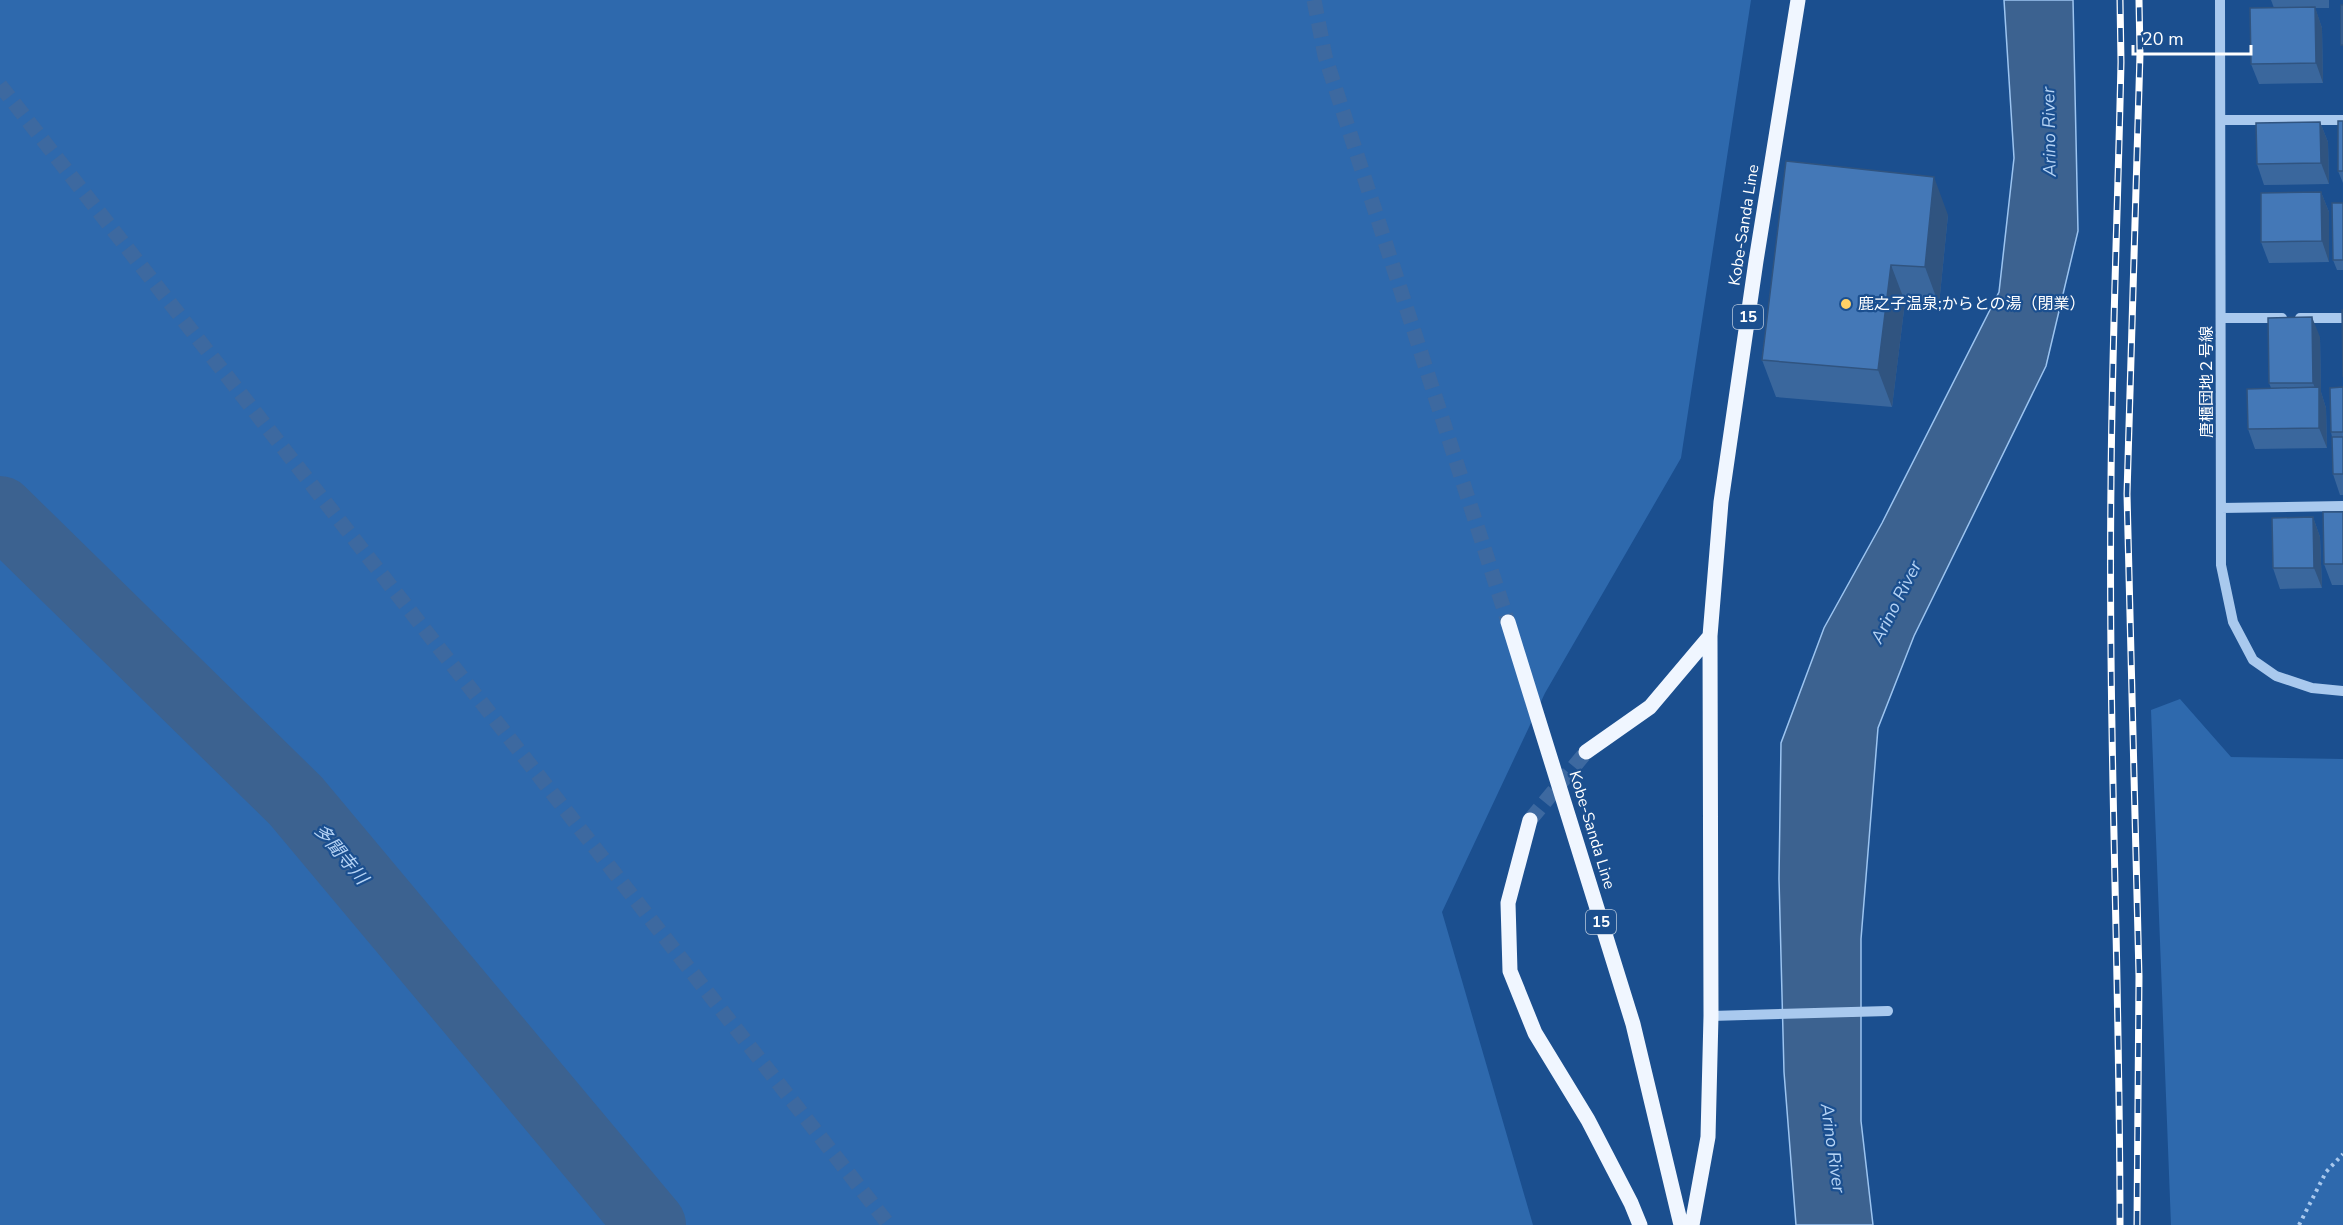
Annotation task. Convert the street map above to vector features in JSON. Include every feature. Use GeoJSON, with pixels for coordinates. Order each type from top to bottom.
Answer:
{"type":"FeatureCollection","features":[{"type":"Feature","properties":{"kind":"main road","name":"Kobe-Sanda Line"},"geometry":{"type":"LineString","coordinates":[[1692,1225],[1708,1137],[1711,1016],[1710,636],[1721,502],[1756,261],[1798,0]]}},
{"type":"Feature","properties":{"kind":"main road","name":"Kobe-Sanda Line"},"geometry":{"type":"LineString","coordinates":[[1508,622],[1632,1024],[1682,1225]]}},
{"type":"Feature","properties":{"kind":"main road","name":"Kobe-Sanda Line"},"geometry":{"type":"LineString","coordinates":[[1586,752],[1650,707],[1710,636]]}},
{"type":"Feature","properties":{"kind":"main road"},"geometry":{"type":"LineString","coordinates":[[1530,820],[1508,903],[1510,970],[1535,1033],[1588,1120],[1640,1225]]}},
{"type":"Feature","properties":{"kind":"street","name":"唐櫃団地２号線"},"geometry":{"type":"LineString","coordinates":[[2220,0],[2221,565],[2233,622],[2253,660],[2276,676],[2312,688],[2343,691]]}},
{"type":"Feature","properties":{"kind":"street"},"geometry":{"type":"LineString","coordinates":[[2221,120],[2343,120]]}},
{"type":"Feature","properties":{"kind":"street"},"geometry":{"type":"LineString","coordinates":[[2222,318],[2343,318]]}},
{"type":"Feature","properties":{"kind":"street"},"geometry":{"type":"LineString","coordinates":[[2221,507],[2343,506]]}},
{"type":"Feature","properties":{"kind":"street"},"geometry":{"type":"LineString","coordinates":[[1711,1016],[1888,1011]]}},
{"type":"Feature","properties":{"kind":"path"},"geometry":{"type":"LineString","coordinates":[[2299,1225],[2326,1172],[2343,1154]]}},
{"type":"Feature","properties":{"kind":"shaded area"},"geometry":{"type":"Polygon","coordinates":[[[0,0],[1751,0],[1681,458],[1545,693],[1442,912],[1533,1225],[0,1225],[0,0]]]}},
{"type":"Feature","properties":{"kind":"shaded area"},"geometry":{"type":"Polygon","coordinates":[[[2180,699],[2231,757],[2343,759],[2343,1225],[2171,1225],[2151,710],[2180,699]]]}},
{"type":"Feature","properties":{"kind":"water","name":"Arino River"},"geometry":{"type":"Polygon","coordinates":[[[2004,0],[2073,0],[2078,231],[2046,366],[1914,636],[1878,728],[1861,939],[1861,1121],[1873,1225],[1796,1225],[1784,1072],[1779,879],[1781,743],[1824,628],[1882,523],[1999,292],[2014,158],[2004,0]]]}},
{"type":"Feature","properties":{"kind":"building"},"geometry":{"type":"Polygon","coordinates":[[[2341,5],[2343,5],[2343,45],[2341,45],[2341,5]]]}},
{"type":"Feature","properties":{"kind":"building"},"geometry":{"type":"Polygon","coordinates":[[[2315,7],[2316,63],[2251,64],[2250,8],[2315,7]]]}},
{"type":"Feature","properties":{"kind":"building"},"geometry":{"type":"Polygon","coordinates":[[[2338,121],[2343,121],[2343,171],[2338,171],[2338,121]]]}},
{"type":"Feature","properties":{"kind":"building"},"geometry":{"type":"Polygon","coordinates":[[[2320,122],[2321,163],[2257,164],[2256,123],[2320,122]]]}},
{"type":"Feature","properties":{"kind":"building","name":"鹿之子温泉;からとの湯（閉業）"},"geometry":{"type":"Polygon","coordinates":[[[1786,161],[1934,177],[1925,267],[1891,265],[1878,370],[1762,360],[1786,161]]]}},
{"type":"Feature","properties":{"kind":"building"},"geometry":{"type":"Polygon","coordinates":[[[2321,192],[2322,241],[2261,242],[2261,193],[2321,192]]]}},
{"type":"Feature","properties":{"kind":"building"},"geometry":{"type":"Polygon","coordinates":[[[2332,203],[2343,203],[2343,260],[2333,260],[2332,203]]]}},
{"type":"Feature","properties":{"kind":"building"},"geometry":{"type":"Polygon","coordinates":[[[2342,310],[2343,310],[2343,377],[2342,310]]]}},
{"type":"Feature","properties":{"kind":"building"},"geometry":{"type":"Polygon","coordinates":[[[2312,317],[2313,383],[2269,383],[2268,318],[2312,317]]]}},
{"type":"Feature","properties":{"kind":"building"},"geometry":{"type":"Polygon","coordinates":[[[2319,387],[2319,428],[2248,429],[2247,389],[2319,387]]]}},
{"type":"Feature","properties":{"kind":"building"},"geometry":{"type":"Polygon","coordinates":[[[2343,387],[2343,432],[2331,432],[2330,388],[2343,387]]]}},
{"type":"Feature","properties":{"kind":"building"},"geometry":{"type":"Polygon","coordinates":[[[2332,437],[2343,437],[2343,474],[2333,474],[2332,437]]]}},
{"type":"Feature","properties":{"kind":"building"},"geometry":{"type":"Polygon","coordinates":[[[2323,512],[2343,512],[2343,564],[2324,564],[2323,512]]]}},
{"type":"Feature","properties":{"kind":"building"},"geometry":{"type":"Polygon","coordinates":[[[2313,517],[2314,568],[2273,568],[2272,518],[2313,517]]]}},
{"type":"Feature","properties":{"kind":"waterway","name":"多聞寺川"},"geometry":{"type":"LineString","coordinates":[[0,511],[296,801],[651,1225]]}},
{"type":"Feature","properties":{"kind":"tunnel"},"geometry":{"type":"LineString","coordinates":[[1314,0],[1325,56],[1508,622]]}},
{"type":"Feature","properties":{"kind":"tunnel"},"geometry":{"type":"LineString","coordinates":[[0,85],[889,1225]]}},
{"type":"Feature","properties":{"kind":"tunnel"},"geometry":{"type":"LineString","coordinates":[[1530,820],[1586,752]]}},
{"type":"Feature","properties":{"kind":"railway"},"geometry":{"type":"LineString","coordinates":[[2120,0],[2121,62],[2111,483],[2120,1225]]}},
{"type":"Feature","properties":{"kind":"railway"},"geometry":{"type":"LineString","coordinates":[[2137,1225],[2139,976],[2127,494],[2140,54],[2139,0]]}},
{"type":"Feature","properties":{"kind":"place","name":"鹿之子温泉;からとの湯（閉業）"},"geometry":{"type":"Point","coordinates":[1846,304]}}]}
